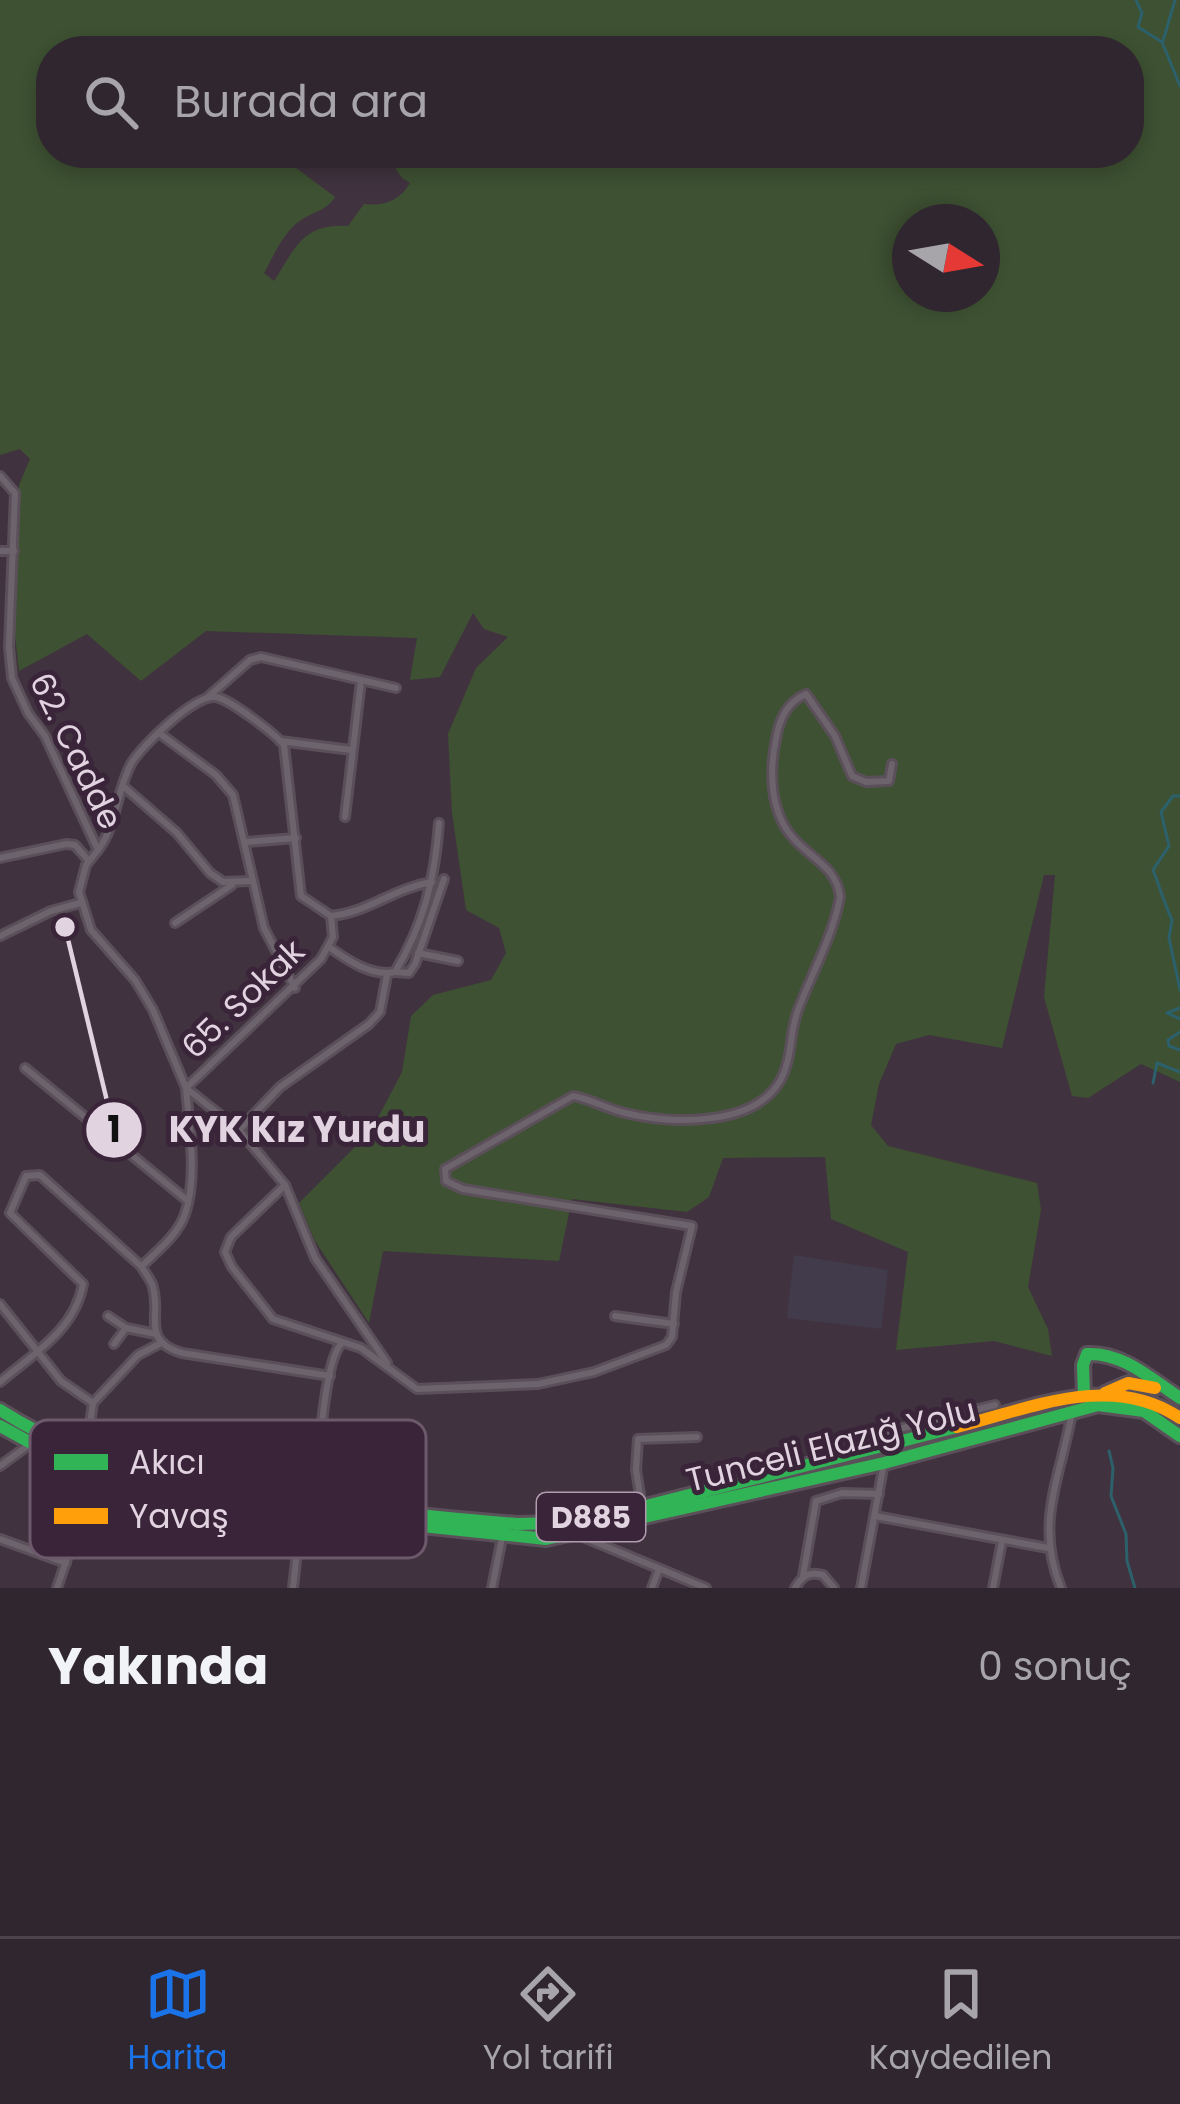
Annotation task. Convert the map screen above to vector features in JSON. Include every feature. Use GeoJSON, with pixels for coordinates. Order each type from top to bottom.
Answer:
{"type":"FeatureCollection","features":[{"type":"Feature","properties":{"kind":"main road"},"geometry":{"type":"LineString","coordinates":[[1084,1395],[1083,1365],[1088,1354],[1098,1352],[1119,1358],[1180,1400]]}},
{"type":"Feature","properties":{"kind":"main road"},"geometry":{"type":"LineString","coordinates":[[1105,1393],[1118,1384],[1138,1382],[1180,1400]]}},
{"type":"Feature","properties":{"kind":"main road","name":"Tunceli Elazığ Yolu"},"geometry":{"type":"LineString","coordinates":[[426,1519],[561,1523],[643,1507],[1084,1395],[1105,1393],[1149,1400],[1180,1418]]}},
{"type":"Feature","properties":{"kind":"main road","name":"Tunceli Elazığ Yolu"},"geometry":{"type":"LineString","coordinates":[[426,1528],[502,1538],[576,1534],[884,1463],[1099,1405],[1130,1407],[1157,1417],[1180,1436]]}},
{"type":"Feature","properties":{"kind":"main road","name":"Tunceli Elazığ Yolu"},"geometry":{"type":"LineString","coordinates":[[0,1410],[30,1427]]}},
{"type":"Feature","properties":{"kind":"main road","name":"Tunceli Elazığ Yolu"},"geometry":{"type":"LineString","coordinates":[[0,1426],[30,1444]]}},
{"type":"Feature","properties":{"kind":"street","name":"62. Cadde"},"geometry":{"type":"LineString","coordinates":[[0,476],[15,493],[12,678],[98,850],[88,860],[80,881],[80,903]]}},
{"type":"Feature","properties":{"kind":"street"},"geometry":{"type":"LineString","coordinates":[[0,551],[14,551]]}},
{"type":"Feature","properties":{"kind":"street"},"geometry":{"type":"LineString","coordinates":[[98,850],[138,753],[250,660],[261,657],[396,688]]}},
{"type":"Feature","properties":{"kind":"street"},"geometry":{"type":"LineString","coordinates":[[345,817],[362,681]]}},
{"type":"Feature","properties":{"kind":"street"},"geometry":{"type":"LineString","coordinates":[[186,1088],[239,1130],[285,1185],[309,1249],[405,1383],[431,1391],[538,1384],[639,1358],[666,1346],[693,1230],[689,1224],[464,1189],[446,1181],[445,1169],[573,1096],[656,1118],[721,1114],[759,1105],[784,1072],[797,1013],[840,897],[829,870],[794,839],[780,818],[772,769],[780,723],[791,703],[806,694],[835,736],[852,776],[866,782],[889,781],[892,764]]}},
{"type":"Feature","properties":{"kind":"street"},"geometry":{"type":"LineString","coordinates":[[208,697],[224,700],[280,741],[351,750]]}},
{"type":"Feature","properties":{"kind":"street"},"geometry":{"type":"LineString","coordinates":[[159,733],[230,790],[246,842],[250,881],[273,952],[295,988]]}},
{"type":"Feature","properties":{"kind":"street","name":"65. Sokak"},"geometry":{"type":"LineString","coordinates":[[186,1088],[295,988],[329,947],[335,929],[331,916],[301,896],[286,754],[280,741]]}},
{"type":"Feature","properties":{"kind":"street"},"geometry":{"type":"LineString","coordinates":[[122,786],[177,833],[210,873],[223,882],[250,881]]}},
{"type":"Feature","properties":{"kind":"street"},"geometry":{"type":"LineString","coordinates":[[239,1130],[280,1087],[380,1012],[391,974],[418,929],[432,882],[439,823]]}},
{"type":"Feature","properties":{"kind":"street"},"geometry":{"type":"LineString","coordinates":[[246,842],[296,838]]}},
{"type":"Feature","properties":{"kind":"street"},"geometry":{"type":"LineString","coordinates":[[0,858],[66,844],[75,845],[88,860]]}},
{"type":"Feature","properties":{"kind":"street"},"geometry":{"type":"LineString","coordinates":[[329,947],[347,960],[391,974],[409,973],[444,878]]}},
{"type":"Feature","properties":{"kind":"street"},"geometry":{"type":"LineString","coordinates":[[331,916],[367,909],[406,886],[432,882]]}},
{"type":"Feature","properties":{"kind":"street"},"geometry":{"type":"LineString","coordinates":[[175,923],[235,884]]}},
{"type":"Feature","properties":{"kind":"street"},"geometry":{"type":"LineString","coordinates":[[0,936],[51,911],[80,903],[102,945],[126,968],[152,1010],[186,1088],[188,1202],[177,1229],[141,1266]]}},
{"type":"Feature","properties":{"kind":"street"},"geometry":{"type":"LineString","coordinates":[[418,953],[458,961]]}},
{"type":"Feature","properties":{"kind":"street"},"geometry":{"type":"LineString","coordinates":[[25,1068],[188,1202]]}},
{"type":"Feature","properties":{"kind":"street"},"geometry":{"type":"LineString","coordinates":[[0,1382],[58,1334],[79,1308],[82,1285],[10,1213],[26,1176],[40,1175],[141,1266],[152,1285],[161,1343],[182,1353],[329,1376]]}},
{"type":"Feature","properties":{"kind":"street"},"geometry":{"type":"LineString","coordinates":[[285,1185],[232,1238],[225,1252],[232,1267],[273,1318],[361,1348],[390,1367]]}},
{"type":"Feature","properties":{"kind":"street"},"geometry":{"type":"LineString","coordinates":[[0,1304],[61,1381],[93,1403]]}},
{"type":"Feature","properties":{"kind":"street"},"geometry":{"type":"LineString","coordinates":[[108,1316],[126,1328],[156,1334]]}},
{"type":"Feature","properties":{"kind":"street"},"geometry":{"type":"LineString","coordinates":[[615,1316],[674,1324]]}},
{"type":"Feature","properties":{"kind":"street"},"geometry":{"type":"LineString","coordinates":[[114,1344],[126,1328]]}},
{"type":"Feature","properties":{"kind":"street"},"geometry":{"type":"LineString","coordinates":[[91,1420],[93,1403],[138,1355],[161,1343]]}},
{"type":"Feature","properties":{"kind":"street"},"geometry":{"type":"LineString","coordinates":[[323,1420],[334,1352],[341,1344]]}},
{"type":"Feature","properties":{"kind":"street"},"geometry":{"type":"LineString","coordinates":[[875,1448],[883,1433],[995,1405]]}},
{"type":"Feature","properties":{"kind":"street"},"geometry":{"type":"LineString","coordinates":[[1061,1588],[1048,1548],[1048,1508],[1072,1412]]}},
{"type":"Feature","properties":{"kind":"street"},"geometry":{"type":"LineString","coordinates":[[643,1507],[636,1470],[638,1438],[697,1437]]}},
{"type":"Feature","properties":{"kind":"street"},"geometry":{"type":"LineString","coordinates":[[0,1466],[30,1444]]}},
{"type":"Feature","properties":{"kind":"street"},"geometry":{"type":"LineString","coordinates":[[861,1588],[884,1463]]}},
{"type":"Feature","properties":{"kind":"street"},"geometry":{"type":"LineString","coordinates":[[795,1588],[803,1576],[817,1501],[842,1493],[879,1494]]}},
{"type":"Feature","properties":{"kind":"street"},"geometry":{"type":"LineString","coordinates":[[875,1516],[1048,1548]]}},
{"type":"Feature","properties":{"kind":"street"},"geometry":{"type":"LineString","coordinates":[[576,1534],[706,1588]]}},
{"type":"Feature","properties":{"kind":"street"},"geometry":{"type":"LineString","coordinates":[[492,1588],[502,1538]]}},
{"type":"Feature","properties":{"kind":"street"},"geometry":{"type":"LineString","coordinates":[[0,1539],[30,1550]]}},
{"type":"Feature","properties":{"kind":"street"},"geometry":{"type":"LineString","coordinates":[[994,1588],[1002,1540]]}},
{"type":"Feature","properties":{"kind":"street"},"geometry":{"type":"LineString","coordinates":[[53,1558],[67,1563]]}},
{"type":"Feature","properties":{"kind":"street"},"geometry":{"type":"LineString","coordinates":[[57,1588],[69,1558]]}},
{"type":"Feature","properties":{"kind":"street"},"geometry":{"type":"LineString","coordinates":[[293,1588],[300,1558]]}},
{"type":"Feature","properties":{"kind":"street"},"geometry":{"type":"LineString","coordinates":[[652,1588],[659,1569]]}},
{"type":"Feature","properties":{"kind":"street"},"geometry":{"type":"LineString","coordinates":[[803,1576],[823,1574],[834,1588]]}},
{"type":"Feature","properties":{"kind":"shaded area"},"geometry":{"type":"Polygon","coordinates":[[[794,1255],[888,1270],[881,1329],[787,1318],[794,1255]]]}},
{"type":"Feature","properties":{"kind":"green space"},"geometry":{"type":"Polygon","coordinates":[[[0,0],[1180,0],[1180,1082],[1141,1064],[1088,1098],[1072,1096],[1044,997],[1055,875],[1044,875],[1002,1048],[929,1035],[896,1044],[879,1084],[871,1125],[888,1146],[1037,1183],[1041,1210],[1028,1287],[1048,1329],[1052,1356],[994,1341],[896,1350],[908,1252],[831,1219],[825,1157],[723,1158],[709,1197],[687,1212],[572,1199],[559,1261],[383,1251],[369,1323],[315,1241],[299,1203],[371,1131],[402,1072],[411,1016],[433,995],[491,980],[506,953],[499,928],[466,910],[452,813],[448,734],[476,668],[508,637],[484,629],[473,613],[440,677],[410,680],[417,638],[206,631],[141,681],[87,634],[19,671],[15,635],[19,485],[30,459],[20,449],[0,455],[0,0]]]}},
{"type":"Feature","properties":{"kind":"waterway"},"geometry":{"type":"LineString","coordinates":[[1136,0],[1142,13],[1138,27],[1162,42],[1180,86]]}},
{"type":"Feature","properties":{"kind":"waterway"},"geometry":{"type":"LineString","coordinates":[[1163,41],[1175,0]]}},
{"type":"Feature","properties":{"kind":"waterway"},"geometry":{"type":"LineString","coordinates":[[1180,796],[1173,796],[1161,812],[1169,846],[1153,870],[1172,920],[1169,938],[1180,990]]}},
{"type":"Feature","properties":{"kind":"waterway"},"geometry":{"type":"LineString","coordinates":[[1180,1008],[1167,1013],[1180,1019]]}},
{"type":"Feature","properties":{"kind":"waterway"},"geometry":{"type":"LineString","coordinates":[[1180,1032],[1168,1040],[1169,1046],[1180,1050]]}},
{"type":"Feature","properties":{"kind":"waterway"},"geometry":{"type":"LineString","coordinates":[[1153,1083],[1157,1063],[1180,1072]]}},
{"type":"Feature","properties":{"kind":"waterway"},"geometry":{"type":"LineString","coordinates":[[1109,1451],[1111,1496],[1126,1534],[1135,1588]]}},
{"type":"Feature","properties":{"kind":"traffic: fast"},"geometry":{"type":"LineString","coordinates":[[1084,1395],[1087,1354],[1125,1362],[1180,1398]]}},
{"type":"Feature","properties":{"kind":"traffic: fast"},"geometry":{"type":"LineString","coordinates":[[426,1526],[546,1539],[884,1463],[1098,1405],[1144,1411],[1180,1436]]}},
{"type":"Feature","properties":{"kind":"traffic: fast"},"geometry":{"type":"LineString","coordinates":[[0,1410],[30,1427]]}},
{"type":"Feature","properties":{"kind":"traffic: fast"},"geometry":{"type":"LineString","coordinates":[[0,1426],[30,1442]]}},
{"type":"Feature","properties":{"kind":"traffic: fast"},"geometry":{"type":"LineString","coordinates":[[426,1515],[561,1523],[957,1427]]}},
{"type":"Feature","properties":{"kind":"traffic: slow"},"geometry":{"type":"LineString","coordinates":[[1105,1393],[1128,1383],[1155,1388]]}},
{"type":"Feature","properties":{"kind":"traffic: slow"},"geometry":{"type":"LineString","coordinates":[[957,1427],[1041,1404],[1098,1395],[1154,1404],[1180,1418]]}},
{"type":"Feature","properties":{"kind":"place","name":"KYK Kız Yurdu"},"geometry":{"type":"Point","coordinates":[65,927]}}]}
